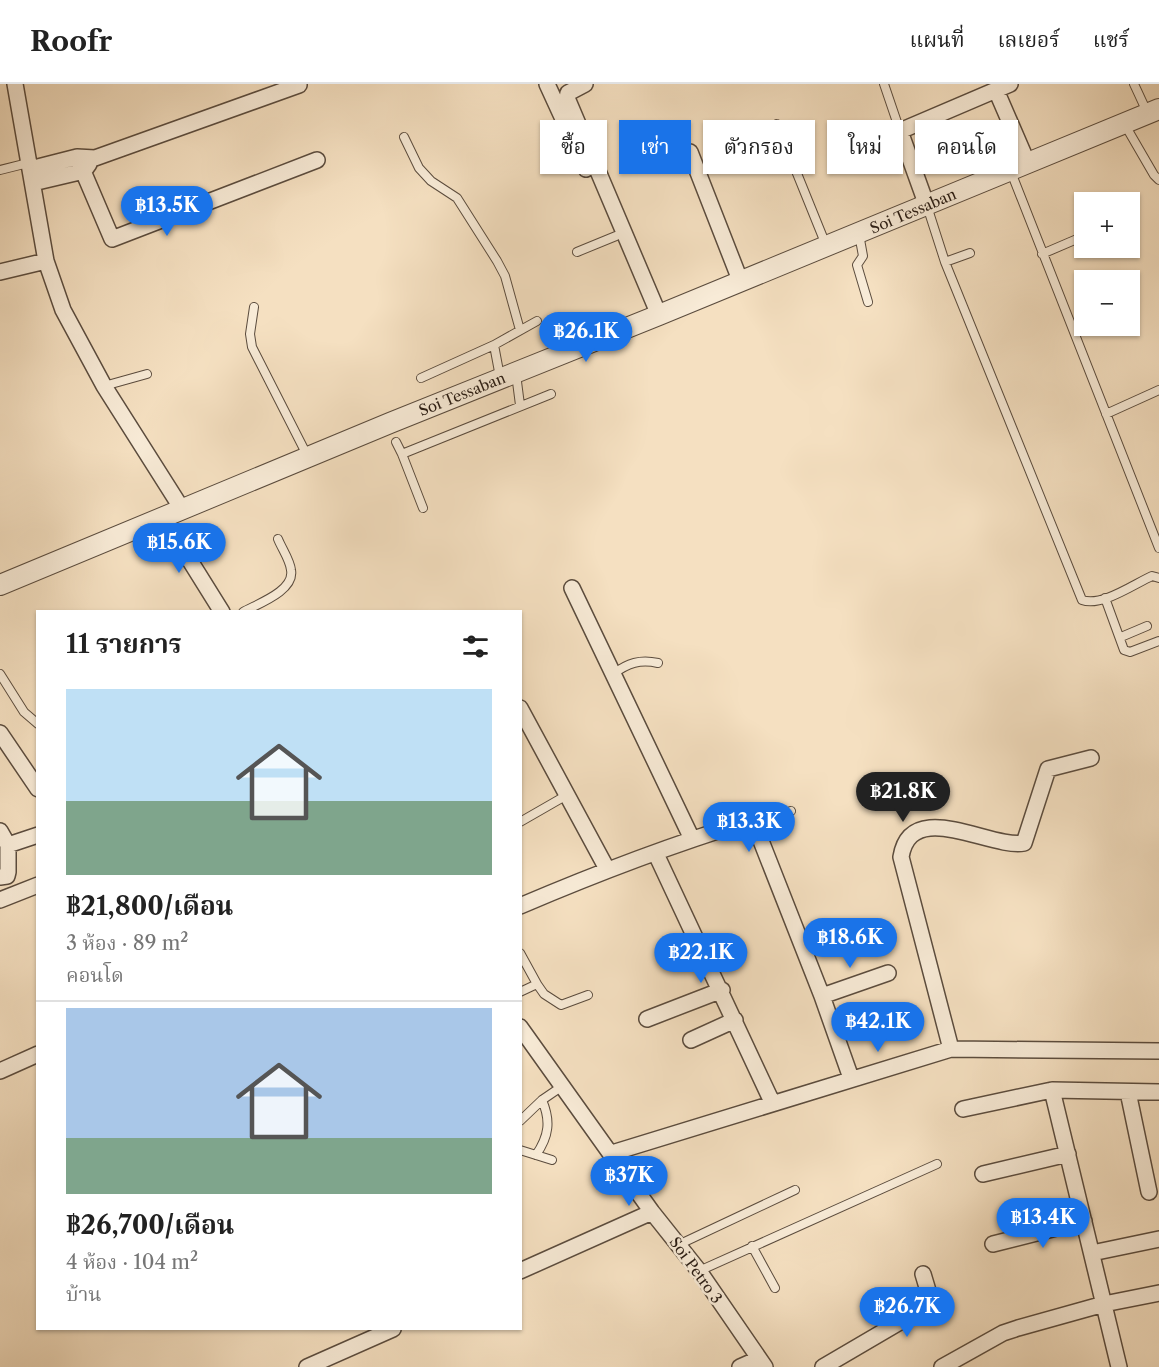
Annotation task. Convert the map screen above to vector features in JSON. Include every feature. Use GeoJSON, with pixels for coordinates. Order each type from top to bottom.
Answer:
{"type":"FeatureCollection","features":[{"type":"Feature","properties":{"kind":"street"},"geometry":{"type":"LineString","coordinates":[[15,84],[46,261],[63,310],[173,514],[221,610]]}},
{"type":"Feature","properties":{"kind":"street"},"geometry":{"type":"LineString","coordinates":[[547,84],[654,317]]}},
{"type":"Feature","properties":{"kind":"street"},"geometry":{"type":"LineString","coordinates":[[585,84],[568,93],[567,98],[654,317]]}},
{"type":"Feature","properties":{"kind":"street"},"geometry":{"type":"LineString","coordinates":[[30,172],[80,164],[298,85]]}},
{"type":"Feature","properties":{"kind":"street"},"geometry":{"type":"LineString","coordinates":[[903,130],[1003,87],[1019,167]]}},
{"type":"Feature","properties":{"kind":"street","name":"Soi Tessaban"},"geometry":{"type":"LineString","coordinates":[[0,585],[1154,111]]}},
{"type":"Feature","properties":{"kind":"street"},"geometry":{"type":"LineString","coordinates":[[903,139],[927,206]]}},
{"type":"Feature","properties":{"kind":"street"},"geometry":{"type":"LineString","coordinates":[[691,155],[740,280]]}},
{"type":"Feature","properties":{"kind":"street"},"geometry":{"type":"LineString","coordinates":[[80,164],[112,240],[317,160]]}},
{"type":"Feature","properties":{"kind":"street"},"geometry":{"type":"LineString","coordinates":[[0,272],[46,261]]}},
{"type":"Feature","properties":{"kind":"street"},"geometry":{"type":"LineString","coordinates":[[572,588],[692,839]]}},
{"type":"Feature","properties":{"kind":"street"},"geometry":{"type":"LineString","coordinates":[[522,712],[607,869]]}},
{"type":"Feature","properties":{"kind":"street"},"geometry":{"type":"LineString","coordinates":[[0,733],[36,786]]}},
{"type":"Feature","properties":{"kind":"street"},"geometry":{"type":"LineString","coordinates":[[951,1049],[901,857],[905,844],[925,829],[941,827],[1024,843],[1048,769],[1090,758]]}},
{"type":"Feature","properties":{"kind":"street"},"geometry":{"type":"LineString","coordinates":[[522,905],[607,869],[749,821],[756,825],[851,1078]]}},
{"type":"Feature","properties":{"kind":"street"},"geometry":{"type":"LineString","coordinates":[[0,831],[8,845],[8,872],[7,876],[0,877]]}},
{"type":"Feature","properties":{"kind":"street"},"geometry":{"type":"LineString","coordinates":[[8,845],[36,836]]}},
{"type":"Feature","properties":{"kind":"street"},"geometry":{"type":"LineString","coordinates":[[656,854],[722,990],[772,1102]]}},
{"type":"Feature","properties":{"kind":"street"},"geometry":{"type":"LineString","coordinates":[[0,900],[36,886]]}},
{"type":"Feature","properties":{"kind":"street"},"geometry":{"type":"LineString","coordinates":[[822,996],[888,973]]}},
{"type":"Feature","properties":{"kind":"street"},"geometry":{"type":"LineString","coordinates":[[647,1018],[722,990]]}},
{"type":"Feature","properties":{"kind":"street"},"geometry":{"type":"LineString","coordinates":[[691,1040],[735,1020]]}},
{"type":"Feature","properties":{"kind":"street","name":"Soi Petro 3"},"geometry":{"type":"LineString","coordinates":[[522,1030],[652,1212],[699,1271],[761,1363]]}},
{"type":"Feature","properties":{"kind":"street"},"geometry":{"type":"LineString","coordinates":[[612,1153],[772,1102],[951,1049],[1159,1051]]}},
{"type":"Feature","properties":{"kind":"street"},"geometry":{"type":"LineString","coordinates":[[0,1071],[36,1055]]}},
{"type":"Feature","properties":{"kind":"street"},"geometry":{"type":"LineString","coordinates":[[1052,1090],[1119,1367]]}},
{"type":"Feature","properties":{"kind":"street"},"geometry":{"type":"LineString","coordinates":[[963,1109],[1052,1090],[1159,1092]]}},
{"type":"Feature","properties":{"kind":"street"},"geometry":{"type":"LineString","coordinates":[[1128,1092],[1149,1192]]}},
{"type":"Feature","properties":{"kind":"street"},"geometry":{"type":"LineString","coordinates":[[983,1173],[1068,1154]]}},
{"type":"Feature","properties":{"kind":"street"},"geometry":{"type":"LineString","coordinates":[[522,1270],[652,1212]]}},
{"type":"Feature","properties":{"kind":"street"},"geometry":{"type":"LineString","coordinates":[[993,1244],[1084,1221]]}},
{"type":"Feature","properties":{"kind":"street"},"geometry":{"type":"LineString","coordinates":[[1092,1253],[1159,1239]]}},
{"type":"Feature","properties":{"kind":"street"},"geometry":{"type":"LineString","coordinates":[[823,1367],[922,1309],[929,1294],[923,1274]]}},
{"type":"Feature","properties":{"kind":"street"},"geometry":{"type":"LineString","coordinates":[[942,1367],[1003,1333],[1104,1304],[1159,1293]]}},
{"type":"Feature","properties":{"kind":"street"},"geometry":{"type":"LineString","coordinates":[[307,1367],[389,1330]]}},
{"type":"Feature","properties":{"kind":"street"},"geometry":{"type":"LineString","coordinates":[[740,1367],[761,1363]]}},
{"type":"Feature","properties":{"kind":"lane"},"geometry":{"type":"LineString","coordinates":[[884,84],[896,120]]}},
{"type":"Feature","properties":{"kind":"lane"},"geometry":{"type":"LineString","coordinates":[[1134,84],[1154,111]]}},
{"type":"Feature","properties":{"kind":"lane"},"geometry":{"type":"LineString","coordinates":[[1125,124],[1154,176],[1159,180]]}},
{"type":"Feature","properties":{"kind":"lane"},"geometry":{"type":"LineString","coordinates":[[404,137],[419,168],[431,181],[457,198],[497,261],[505,276],[520,330]]}},
{"type":"Feature","properties":{"kind":"lane"},"geometry":{"type":"LineString","coordinates":[[1019,167],[1042,254],[1159,548]]}},
{"type":"Feature","properties":{"kind":"lane"},"geometry":{"type":"LineString","coordinates":[[0,170],[30,172]]}},
{"type":"Feature","properties":{"kind":"lane"},"geometry":{"type":"LineString","coordinates":[[797,174],[826,247]]}},
{"type":"Feature","properties":{"kind":"lane"},"geometry":{"type":"LineString","coordinates":[[927,206],[945,262],[1082,600],[1088,602],[1105,598],[1152,576],[1159,578]]}},
{"type":"Feature","properties":{"kind":"lane"},"geometry":{"type":"LineString","coordinates":[[859,234],[864,256],[857,265],[868,302]]}},
{"type":"Feature","properties":{"kind":"lane"},"geometry":{"type":"LineString","coordinates":[[577,252],[616,236]]}},
{"type":"Feature","properties":{"kind":"lane"},"geometry":{"type":"LineString","coordinates":[[1042,254],[1074,240]]}},
{"type":"Feature","properties":{"kind":"lane"},"geometry":{"type":"LineString","coordinates":[[945,262],[970,253]]}},
{"type":"Feature","properties":{"kind":"lane"},"geometry":{"type":"LineString","coordinates":[[254,307],[250,334],[252,346],[309,459]]}},
{"type":"Feature","properties":{"kind":"lane"},"geometry":{"type":"LineString","coordinates":[[421,378],[494,345],[537,321]]}},
{"type":"Feature","properties":{"kind":"lane"},"geometry":{"type":"LineString","coordinates":[[494,345],[520,405]]}},
{"type":"Feature","properties":{"kind":"lane"},"geometry":{"type":"LineString","coordinates":[[104,386],[147,374]]}},
{"type":"Feature","properties":{"kind":"lane"},"geometry":{"type":"LineString","coordinates":[[1106,414],[1159,390]]}},
{"type":"Feature","properties":{"kind":"lane"},"geometry":{"type":"LineString","coordinates":[[402,454],[551,394]]}},
{"type":"Feature","properties":{"kind":"lane"},"geometry":{"type":"LineString","coordinates":[[396,442],[423,508]]}},
{"type":"Feature","properties":{"kind":"lane"},"geometry":{"type":"LineString","coordinates":[[246,610],[283,589],[290,580],[291,568],[278,539]]}},
{"type":"Feature","properties":{"kind":"lane"},"geometry":{"type":"LineString","coordinates":[[1105,598],[1127,652],[1159,641]]}},
{"type":"Feature","properties":{"kind":"lane"},"geometry":{"type":"LineString","coordinates":[[1120,637],[1147,626]]}},
{"type":"Feature","properties":{"kind":"lane"},"geometry":{"type":"LineString","coordinates":[[613,674],[637,661],[658,663]]}},
{"type":"Feature","properties":{"kind":"lane"},"geometry":{"type":"LineString","coordinates":[[0,674],[24,712],[36,722]]}},
{"type":"Feature","properties":{"kind":"lane"},"geometry":{"type":"LineString","coordinates":[[522,821],[567,795]]}},
{"type":"Feature","properties":{"kind":"lane"},"geometry":{"type":"LineString","coordinates":[[756,825],[792,811]]}},
{"type":"Feature","properties":{"kind":"lane"},"geometry":{"type":"LineString","coordinates":[[522,957],[544,994],[561,1005],[588,995]]}},
{"type":"Feature","properties":{"kind":"lane"},"geometry":{"type":"LineString","coordinates":[[522,991],[537,984]]}},
{"type":"Feature","properties":{"kind":"lane"},"geometry":{"type":"LineString","coordinates":[[522,1119],[542,1100],[561,1087]]}},
{"type":"Feature","properties":{"kind":"lane"},"geometry":{"type":"LineString","coordinates":[[536,1155],[548,1134],[547,1112],[542,1100]]}},
{"type":"Feature","properties":{"kind":"lane"},"geometry":{"type":"LineString","coordinates":[[522,1151],[552,1160]]}},
{"type":"Feature","properties":{"kind":"lane"},"geometry":{"type":"LineString","coordinates":[[699,1271],[937,1164]]}},
{"type":"Feature","properties":{"kind":"lane"},"geometry":{"type":"LineString","coordinates":[[678,1245],[795,1190]]}},
{"type":"Feature","properties":{"kind":"lane"},"geometry":{"type":"LineString","coordinates":[[752,1246],[775,1288]]}}]}
